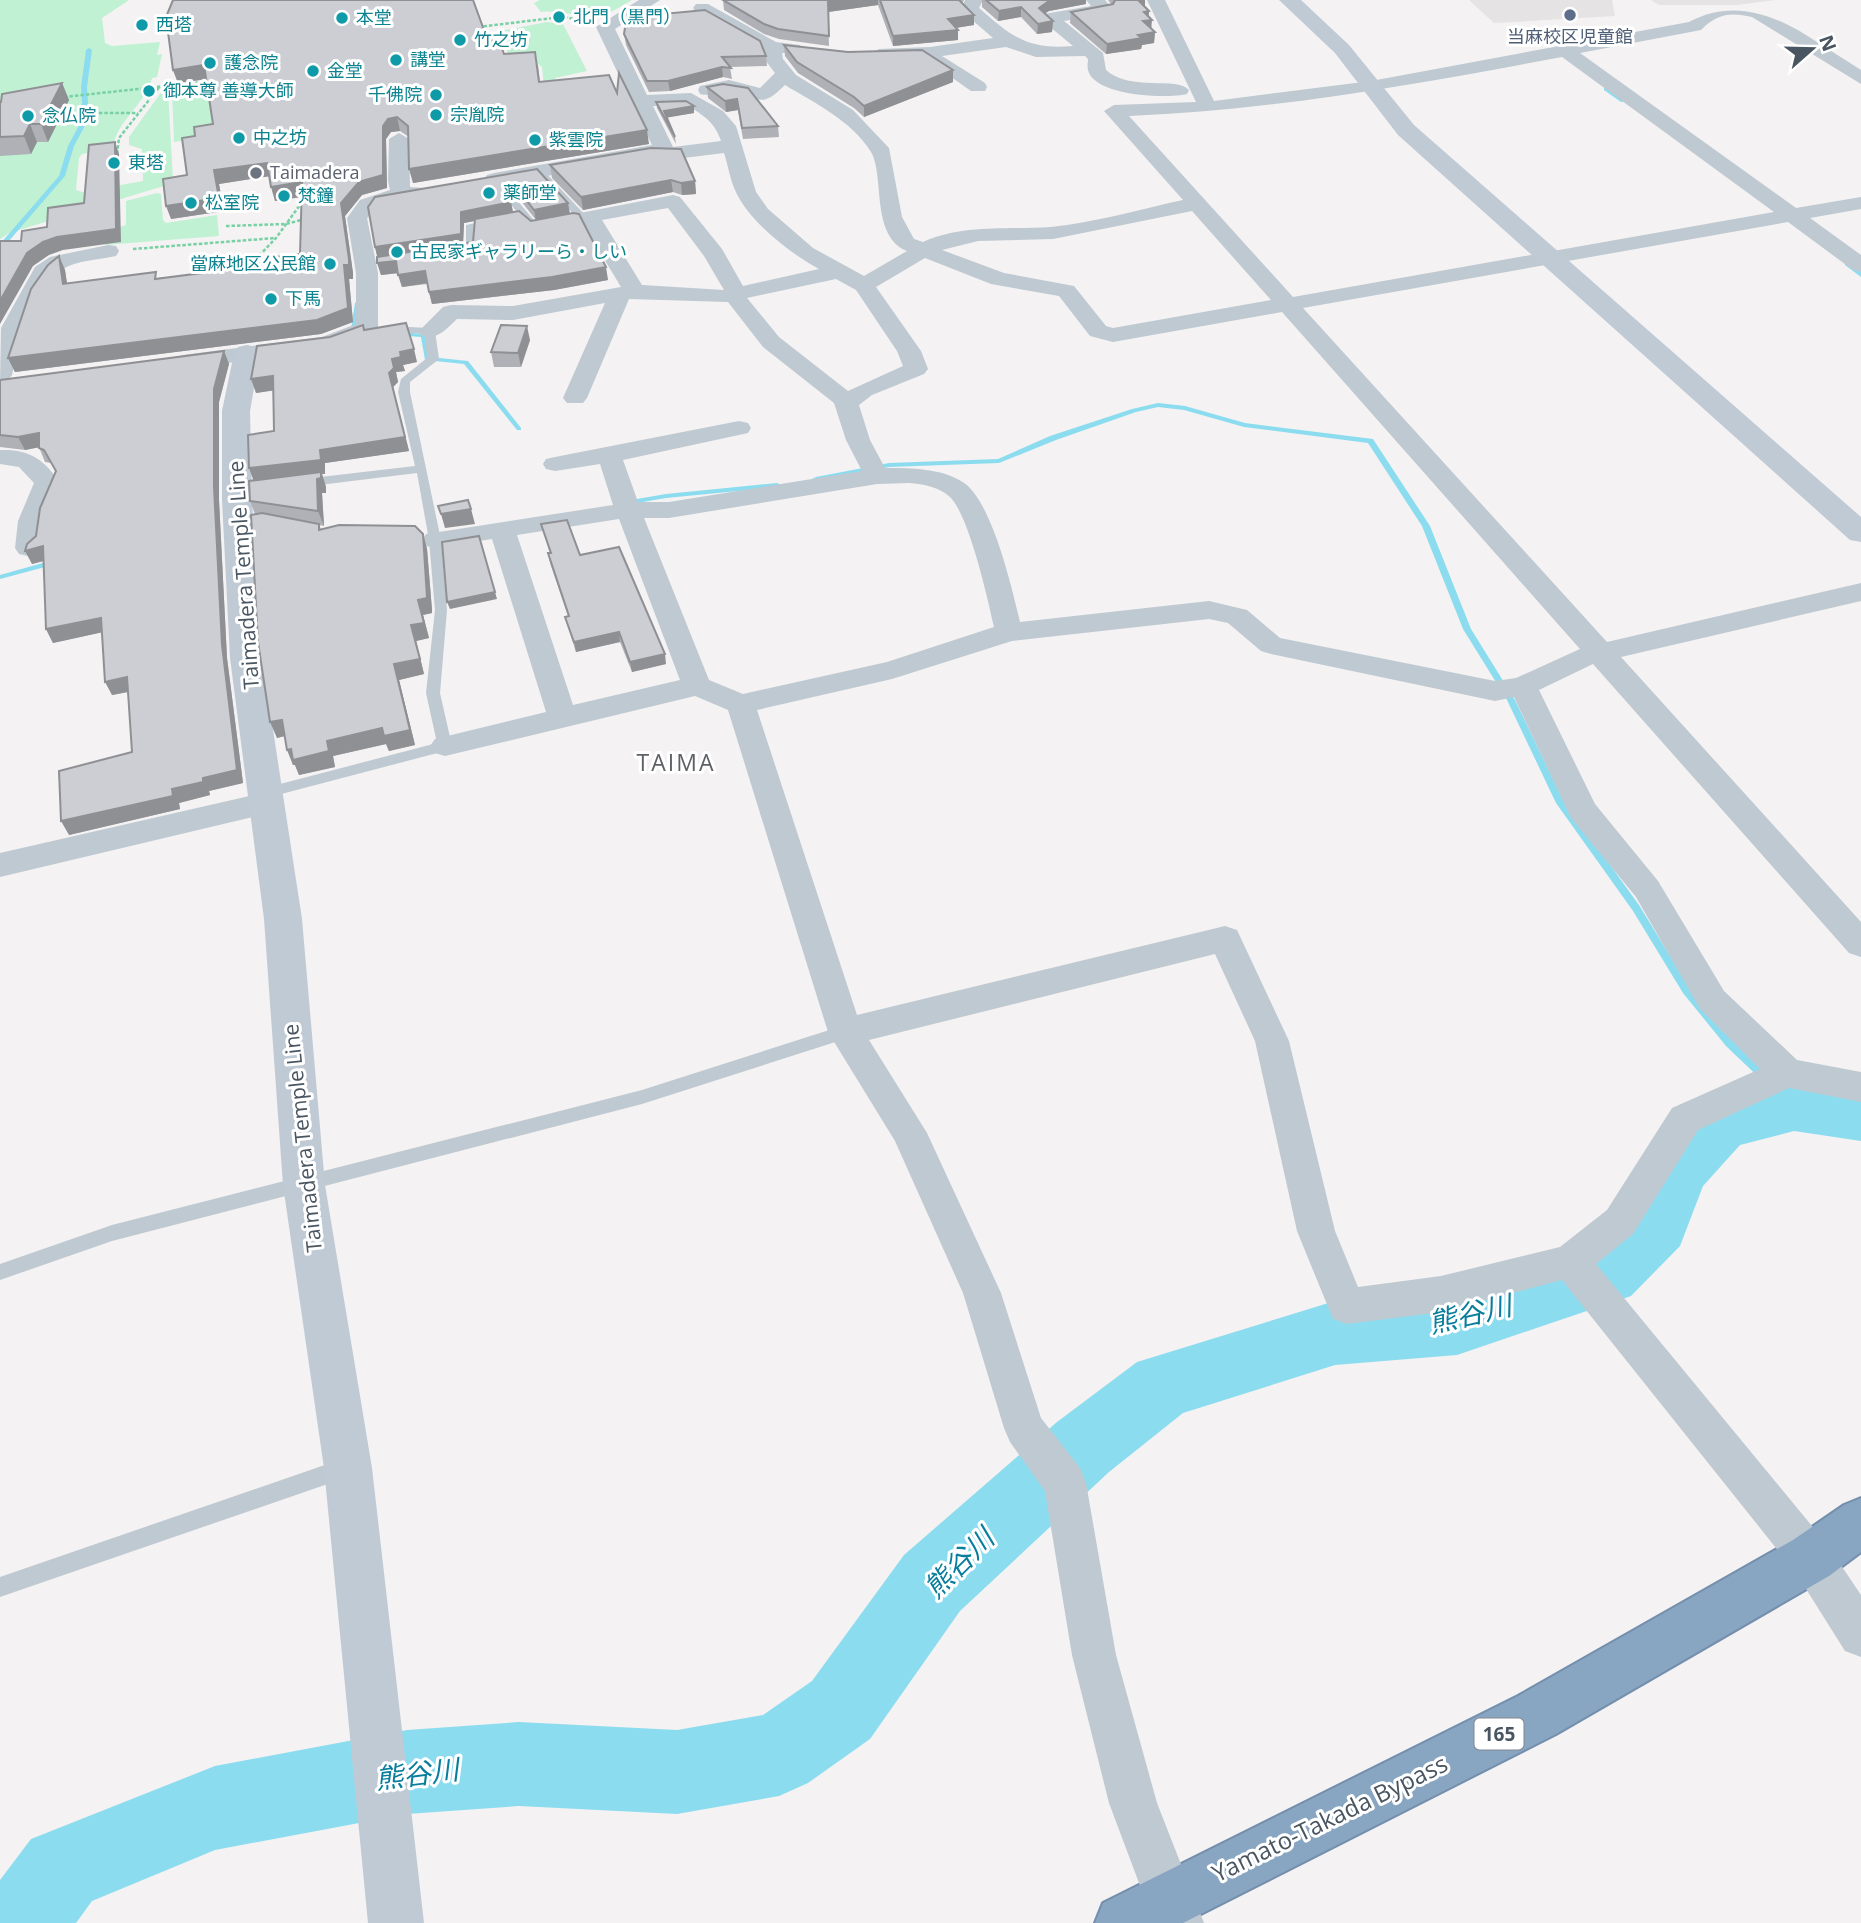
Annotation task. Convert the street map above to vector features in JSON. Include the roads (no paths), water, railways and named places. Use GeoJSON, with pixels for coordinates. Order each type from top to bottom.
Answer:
{"type":"FeatureCollection","features":[{"type":"Feature","properties":{"kind":"highway","name":"Yamato-Takada Bypass"},"geometry":{"type":"LineString","coordinates":[[1123,1923],[1175,1911],[1537,1715],[1811,1558],[1861,1522]]}},
{"type":"Feature","properties":{"kind":"main road"},"geometry":{"type":"LineString","coordinates":[[1289,0],[1342,49],[1406,130],[1861,533]]}},
{"type":"Feature","properties":{"kind":"main road","name":"Taimadera Temple Line"},"geometry":{"type":"LineString","coordinates":[[247,353],[236,411],[244,507],[246,658],[283,919],[304,1185],[348,1468],[396,1923]]}},
{"type":"Feature","properties":{"kind":"street"},"geometry":{"type":"LineString","coordinates":[[605,27],[651,0]]}},
{"type":"Feature","properties":{"kind":"street"},"geometry":{"type":"LineString","coordinates":[[683,14],[729,0]]}},
{"type":"Feature","properties":{"kind":"street"},"geometry":{"type":"LineString","coordinates":[[974,0],[970,9],[1020,50],[1043,55],[1090,50]]}},
{"type":"Feature","properties":{"kind":"street"},"geometry":{"type":"LineString","coordinates":[[1095,0],[1104,9],[1050,18],[1097,57],[1097,71],[1105,79],[1142,89],[1204,99]]}},
{"type":"Feature","properties":{"kind":"street"},"geometry":{"type":"LineString","coordinates":[[1156,0],[1204,99]]}},
{"type":"Feature","properties":{"kind":"street"},"geometry":{"type":"LineString","coordinates":[[702,8],[772,47],[810,51]]}},
{"type":"Feature","properties":{"kind":"street"},"geometry":{"type":"LineString","coordinates":[[1861,78],[1758,13],[1738,8],[1707,12],[1695,26],[1371,87],[1204,99],[1114,111],[1861,944]]}},
{"type":"Feature","properties":{"kind":"street"},"geometry":{"type":"LineString","coordinates":[[605,27],[657,19]]}},
{"type":"Feature","properties":{"kind":"street"},"geometry":{"type":"LineString","coordinates":[[478,182],[653,152],[663,147],[605,27]]}},
{"type":"Feature","properties":{"kind":"street"},"geometry":{"type":"LineString","coordinates":[[859,55],[930,52],[1066,32]]}},
{"type":"Feature","properties":{"kind":"street"},"geometry":{"type":"LineString","coordinates":[[772,47],[774,60],[785,74],[846,114],[882,152],[892,216],[906,243],[999,279],[1066,291],[1098,331],[1113,335],[1861,203]]}},
{"type":"Feature","properties":{"kind":"street"},"geometry":{"type":"LineString","coordinates":[[930,52],[933,58],[978,87]]}},
{"type":"Feature","properties":{"kind":"street"},"geometry":{"type":"LineString","coordinates":[[1567,52],[1861,265]]}},
{"type":"Feature","properties":{"kind":"street"},"geometry":{"type":"LineString","coordinates":[[643,101],[675,98],[724,86],[764,95],[785,74]]}},
{"type":"Feature","properties":{"kind":"street"},"geometry":{"type":"LineString","coordinates":[[675,98],[691,99],[716,115],[726,127],[746,192],[761,213],[805,253],[864,285],[909,351],[916,369],[863,390],[848,402]]}},
{"type":"Feature","properties":{"kind":"street"},"geometry":{"type":"LineString","coordinates":[[399,139],[398,181],[402,194]]}},
{"type":"Feature","properties":{"kind":"street"},"geometry":{"type":"LineString","coordinates":[[653,152],[667,154],[732,146]]}},
{"type":"Feature","properties":{"kind":"street"},"geometry":{"type":"LineString","coordinates":[[166,364],[326,343],[363,330],[375,265],[357,218],[358,213],[370,202],[440,188]]}},
{"type":"Feature","properties":{"kind":"street"},"geometry":{"type":"LineString","coordinates":[[628,293],[586,217],[673,201],[714,254],[761,335],[790,360],[848,402],[858,440],[874,470]]}},
{"type":"Feature","properties":{"kind":"street"},"geometry":{"type":"LineString","coordinates":[[864,285],[941,242],[978,235],[1053,233],[1196,204]]}},
{"type":"Feature","properties":{"kind":"street"},"geometry":{"type":"LineString","coordinates":[[0,375],[12,328],[43,272],[58,262],[108,251]]}},
{"type":"Feature","properties":{"kind":"street"},"geometry":{"type":"LineString","coordinates":[[430,331],[451,312],[513,313],[628,293],[721,298],[838,272]]}},
{"type":"Feature","properties":{"kind":"street"},"geometry":{"type":"LineString","coordinates":[[575,398],[628,293]]}},
{"type":"Feature","properties":{"kind":"street"},"geometry":{"type":"LineString","coordinates":[[0,384],[27,382]]}},
{"type":"Feature","properties":{"kind":"street"},"geometry":{"type":"LineString","coordinates":[[555,464],[739,428]]}},
{"type":"Feature","properties":{"kind":"street"},"geometry":{"type":"LineString","coordinates":[[609,455],[697,686]]}},
{"type":"Feature","properties":{"kind":"street"},"geometry":{"type":"LineString","coordinates":[[0,457],[29,459],[47,483],[31,521],[28,548]]}},
{"type":"Feature","properties":{"kind":"street"},"geometry":{"type":"LineString","coordinates":[[430,536],[503,531],[626,505],[690,507],[874,470],[907,474],[941,481],[962,493],[974,519],[1000,595],[1009,632]]}},
{"type":"Feature","properties":{"kind":"street"},"geometry":{"type":"LineString","coordinates":[[503,531],[563,718]]}},
{"type":"Feature","properties":{"kind":"street"},"geometry":{"type":"LineString","coordinates":[[445,746],[697,686],[741,704],[892,670],[1009,632],[1209,610],[1237,616],[1271,645],[1512,688],[1579,658],[1861,592]]}},
{"type":"Feature","properties":{"kind":"street"},"geometry":{"type":"LineString","coordinates":[[1512,688],[1582,810],[1647,889],[1712,1000],[1774,1079]]}},
{"type":"Feature","properties":{"kind":"street"},"geometry":{"type":"LineString","coordinates":[[741,704],[845,1032],[909,1133],[982,1293],[1024,1428],[1056,1471],[1094,1656],[1133,1804],[1175,1911]]}},
{"type":"Feature","properties":{"kind":"street"},"geometry":{"type":"LineString","coordinates":[[0,865],[266,798]]}},
{"type":"Feature","properties":{"kind":"street"},"geometry":{"type":"LineString","coordinates":[[845,1032],[1225,939],[1272,1041],[1316,1231],[1347,1306],[1583,1277],[1685,1119],[1774,1079],[1861,1087]]}},
{"type":"Feature","properties":{"kind":"street"},"geometry":{"type":"LineString","coordinates":[[1583,1277],[1811,1558],[1861,1635]]}},
{"type":"Feature","properties":{"kind":"lane"},"geometry":{"type":"LineString","coordinates":[[540,172],[586,217]]}},
{"type":"Feature","properties":{"kind":"lane"},"geometry":{"type":"LineString","coordinates":[[512,200],[533,228],[545,226]]}},
{"type":"Feature","properties":{"kind":"lane"},"geometry":{"type":"LineString","coordinates":[[446,254],[471,250],[470,227],[525,217]]}},
{"type":"Feature","properties":{"kind":"lane"},"geometry":{"type":"LineString","coordinates":[[558,223],[586,217]]}},
{"type":"Feature","properties":{"kind":"lane"},"geometry":{"type":"LineString","coordinates":[[266,798],[445,746],[433,693],[442,610],[422,469],[404,392],[405,381],[431,361],[430,331],[363,330]]}},
{"type":"Feature","properties":{"kind":"lane"},"geometry":{"type":"LineString","coordinates":[[290,484],[422,469]]}},
{"type":"Feature","properties":{"kind":"lane"},"geometry":{"type":"LineString","coordinates":[[0,1272],[112,1233],[642,1097],[845,1032]]}},
{"type":"Feature","properties":{"kind":"lane"},"geometry":{"type":"LineString","coordinates":[[0,1587],[348,1468]]}},
{"type":"Feature","properties":{"kind":"waterway"},"geometry":{"type":"LineString","coordinates":[[0,248],[62,176],[71,146],[86,118],[84,87],[89,50]]}},
{"type":"Feature","properties":{"kind":"waterway"},"geometry":{"type":"LineString","coordinates":[[1606,89],[1623,101]]}},
{"type":"Feature","properties":{"kind":"waterway"},"geometry":{"type":"LineString","coordinates":[[1847,264],[1861,275]]}},
{"type":"Feature","properties":{"kind":"waterway"},"geometry":{"type":"LineString","coordinates":[[358,303],[354,329],[361,331]]}},
{"type":"Feature","properties":{"kind":"waterway"},"geometry":{"type":"LineString","coordinates":[[397,334],[424,335],[427,359],[466,362],[519,429]]}},
{"type":"Feature","properties":{"kind":"waterway"},"geometry":{"type":"LineString","coordinates":[[816,479],[889,465],[999,461],[1053,438],[1134,410],[1158,405],[1185,408],[1244,425],[1370,441],[1426,526],[1467,629],[1511,700],[1559,801],[1636,908],[1686,990],[1730,1043],[1794,1104]]}},
{"type":"Feature","properties":{"kind":"waterway"},"geometry":{"type":"LineString","coordinates":[[625,503],[666,496],[777,485]]}},
{"type":"Feature","properties":{"kind":"waterway"},"geometry":{"type":"LineString","coordinates":[[0,577],[57,561]]}},
{"type":"Feature","properties":{"kind":"waterway","name":"熊谷川"},"geometry":{"type":"LineString","coordinates":[[22,1923],[62,1870],[215,1808],[407,1772],[519,1764],[677,1772],[779,1754],[841,1710],[932,1583],[1083,1447],[1162,1386],[1335,1333],[1457,1323],[1607,1274],[1656,1225],[1676,1171],[1719,1124],[1794,1104],[1861,1114]]}},
{"type":"Feature","properties":{"kind":"place","name":"当麻校区児童館"},"geometry":{"type":"Point","coordinates":[1570,15]}},
{"type":"Feature","properties":{"kind":"place","name":"北門（黒門）"},"geometry":{"type":"Point","coordinates":[559,17]}},
{"type":"Feature","properties":{"kind":"place","name":"本堂"},"geometry":{"type":"Point","coordinates":[342,18]}},
{"type":"Feature","properties":{"kind":"place","name":"西塔"},"geometry":{"type":"Point","coordinates":[142,25]}},
{"type":"Feature","properties":{"kind":"place","name":"竹之坊"},"geometry":{"type":"Point","coordinates":[460,40]}},
{"type":"Feature","properties":{"kind":"place","name":"講堂"},"geometry":{"type":"Point","coordinates":[396,60]}},
{"type":"Feature","properties":{"kind":"place","name":"護念院"},"geometry":{"type":"Point","coordinates":[210,63]}},
{"type":"Feature","properties":{"kind":"place","name":"金堂"},"geometry":{"type":"Point","coordinates":[313,71]}},
{"type":"Feature","properties":{"kind":"place","name":"御本尊 善導大師"},"geometry":{"type":"Point","coordinates":[149,91]}},
{"type":"Feature","properties":{"kind":"place","name":"千佛院"},"geometry":{"type":"Point","coordinates":[436,95]}},
{"type":"Feature","properties":{"kind":"place","name":"宗胤院"},"geometry":{"type":"Point","coordinates":[436,115]}},
{"type":"Feature","properties":{"kind":"place","name":"念仏院"},"geometry":{"type":"Point","coordinates":[28,116]}},
{"type":"Feature","properties":{"kind":"place","name":"中之坊"},"geometry":{"type":"Point","coordinates":[239,138]}},
{"type":"Feature","properties":{"kind":"place","name":"紫雲院"},"geometry":{"type":"Point","coordinates":[535,140]}},
{"type":"Feature","properties":{"kind":"place","name":"東塔"},"geometry":{"type":"Point","coordinates":[114,163]}},
{"type":"Feature","properties":{"kind":"place","name":"Taimadera"},"geometry":{"type":"Point","coordinates":[256,173]}},
{"type":"Feature","properties":{"kind":"place","name":"薬師堂"},"geometry":{"type":"Point","coordinates":[489,193]}},
{"type":"Feature","properties":{"kind":"place","name":"梵鐘"},"geometry":{"type":"Point","coordinates":[284,196]}},
{"type":"Feature","properties":{"kind":"place","name":"松室院"},"geometry":{"type":"Point","coordinates":[191,203]}},
{"type":"Feature","properties":{"kind":"place","name":"古民家ギャラリーら・しい"},"geometry":{"type":"Point","coordinates":[397,252]}},
{"type":"Feature","properties":{"kind":"place","name":"當麻地区公民館"},"geometry":{"type":"Point","coordinates":[330,264]}},
{"type":"Feature","properties":{"kind":"place","name":"下馬"},"geometry":{"type":"Point","coordinates":[271,299]}},
{"type":"Feature","properties":{"kind":"district","name":"TAIMA"},"geometry":{"type":"Point","coordinates":[676,763]}}]}
